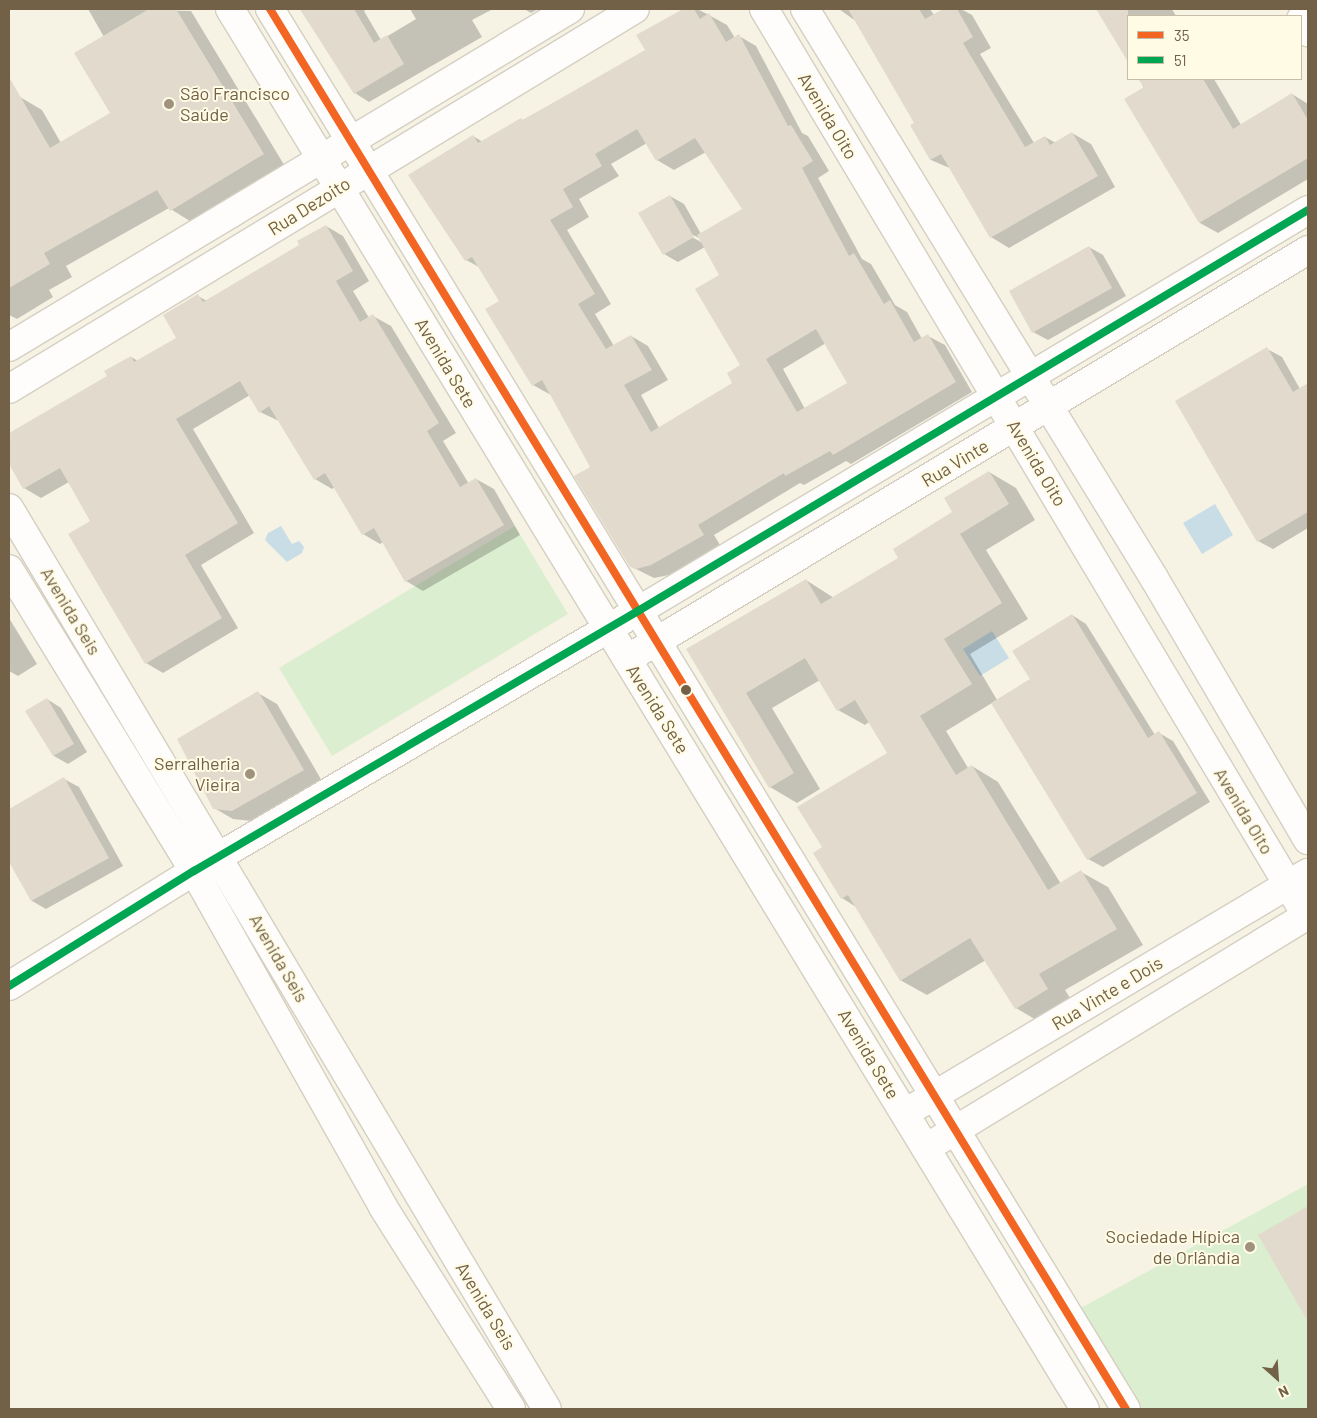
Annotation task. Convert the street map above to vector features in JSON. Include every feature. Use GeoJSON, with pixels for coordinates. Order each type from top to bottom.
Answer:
{"type":"FeatureCollection","features":[{"type":"Feature","properties":{"kind":"street","name":"Avenida Sete"},"geometry":{"type":"LineString","coordinates":[[230,9],[1085,1409]]}},
{"type":"Feature","properties":{"kind":"street","name":"Avenida Sete"},"geometry":{"type":"LineString","coordinates":[[270,9],[1126,1409]]}},
{"type":"Feature","properties":{"kind":"street","name":"Rua Dezoito"},"geometry":{"type":"LineString","coordinates":[[9,347],[320,157],[570,9]]}},
{"type":"Feature","properties":{"kind":"street","name":"Rua Dezoito"},"geometry":{"type":"LineString","coordinates":[[9,389],[339,189],[368,169],[635,9]]}},
{"type":"Feature","properties":{"kind":"street","name":"Avenida Oito"},"geometry":{"type":"LineString","coordinates":[[764,9],[1015,426],[1298,879],[1308,916]]}},
{"type":"Feature","properties":{"kind":"street","name":"Avenida Oito"},"geometry":{"type":"LineString","coordinates":[[805,9],[1031,376],[1308,840]]}},
{"type":"Feature","properties":{"kind":"street","name":"Rua Vinte"},"geometry":{"type":"LineString","coordinates":[[9,986],[219,856],[638,611],[1308,210]]}},
{"type":"Feature","properties":{"kind":"street","name":"Rua Vinte"},"geometry":{"type":"LineString","coordinates":[[627,660],[1308,250]]}},
{"type":"Feature","properties":{"kind":"street","name":"Avenida Seis"},"geometry":{"type":"LineString","coordinates":[[9,508],[219,856],[547,1409]]}},
{"type":"Feature","properties":{"kind":"street","name":"Avenida Seis"},"geometry":{"type":"LineString","coordinates":[[9,569],[161,822],[194,871],[382,1207],[511,1409]]}},
{"type":"Feature","properties":{"kind":"street","name":"Rua Vinte e Dois"},"geometry":{"type":"LineString","coordinates":[[905,1113],[1298,879]]}},
{"type":"Feature","properties":{"kind":"street"},"geometry":{"type":"LineString","coordinates":[[926,1148],[1308,916]]}},
{"type":"Feature","properties":{"kind":"green space"},"geometry":{"type":"Polygon","coordinates":[[[515,526],[568,614],[332,756],[279,668],[515,526]]]}},
{"type":"Feature","properties":{"kind":"green space","name":"Sociedade Hípica de Orlândia"},"geometry":{"type":"Polygon","coordinates":[[[1308,1184],[1308,1409],[1138,1409],[1077,1310],[1308,1184]]]}},
{"type":"Feature","properties":{"kind":"water"},"geometry":{"type":"Polygon","coordinates":[[[1215,504],[1233,535],[1202,554],[1183,523],[1215,504]]]}},
{"type":"Feature","properties":{"kind":"water"},"geometry":{"type":"Polygon","coordinates":[[[281,526],[292,544],[299,541],[304,547],[302,553],[287,562],[265,540],[268,533],[281,526]]]}},
{"type":"Feature","properties":{"kind":"water"},"geometry":{"type":"Polygon","coordinates":[[[992,631],[1009,658],[980,676],[963,649],[992,631]]]}},
{"type":"Feature","properties":{"kind":"building"},"geometry":{"type":"Polygon","coordinates":[[[149,9],[176,9],[264,154],[170,211],[157,190],[44,253],[50,264],[9,288],[9,77],[50,148],[110,113],[74,53],[149,9]]]}},
{"type":"Feature","properties":{"kind":"building"},"geometry":{"type":"Polygon","coordinates":[[[300,9],[354,9],[374,43],[387,35],[404,64],[354,94],[300,9]]]}},
{"type":"Feature","properties":{"kind":"building"},"geometry":{"type":"Polygon","coordinates":[[[683,9],[694,9],[700,19],[709,13],[726,42],[739,34],[788,126],[791,125],[813,161],[802,168],[849,256],[854,253],[884,304],[890,300],[914,342],[928,334],[956,382],[833,455],[830,451],[785,476],[784,473],[698,525],[704,535],[651,565],[636,569],[630,567],[574,476],[590,467],[542,380],[532,386],[485,309],[499,301],[472,257],[465,261],[408,175],[473,135],[478,143],[521,118],[523,120],[645,50],[636,35],[683,9]],[[637,129],[595,154],[602,166],[563,189],[573,207],[550,220],[595,294],[578,304],[606,349],[631,335],[652,370],[624,385],[651,432],[732,383],[727,373],[740,365],[695,289],[719,275],[697,235],[742,209],[695,138],[656,161],[637,129]],[[816,329],[766,359],[797,412],[847,383],[816,329]]]}},
{"type":"Feature","properties":{"kind":"building"},"geometry":{"type":"Polygon","coordinates":[[[848,9],[919,9],[925,19],[943,9],[957,9],[973,37],[963,43],[1025,147],[1045,136],[1050,145],[1072,132],[1098,176],[990,238],[941,154],[930,160],[910,125],[914,123],[848,9]]]}},
{"type":"Feature","properties":{"kind":"building"},"geometry":{"type":"Polygon","coordinates":[[[1096,9],[1128,9],[1127,60],[1096,9]]]}},
{"type":"Feature","properties":{"kind":"building"},"geometry":{"type":"Polygon","coordinates":[[[1139,80],[1204,80],[1233,129],[1292,93],[1308,120],[1308,158],[1199,223],[1124,99],[1144,87],[1139,80]]]}},
{"type":"Feature","properties":{"kind":"building"},"geometry":{"type":"Polygon","coordinates":[[[670,195],[694,237],[663,255],[638,213],[670,195]]]}},
{"type":"Feature","properties":{"kind":"building"},"geometry":{"type":"Polygon","coordinates":[[[326,225],[353,271],[336,281],[360,322],[373,314],[439,423],[427,431],[460,487],[476,478],[504,525],[405,582],[374,528],[362,535],[325,473],[314,480],[269,406],[259,413],[240,381],[176,419],[238,523],[185,555],[222,618],[145,664],[68,534],[90,521],[60,468],[23,489],[9,464],[9,433],[107,376],[104,371],[131,356],[134,362],[176,338],[163,315],[198,294],[203,302],[299,245],[297,241],[326,225]]]}},
{"type":"Feature","properties":{"kind":"building"},"geometry":{"type":"Polygon","coordinates":[[[1089,246],[1112,288],[1032,333],[1009,291],[1089,246]]]}},
{"type":"Feature","properties":{"kind":"building"},"geometry":{"type":"Polygon","coordinates":[[[1267,347],[1293,392],[1308,383],[1308,512],[1257,542],[1175,401],[1267,347]]]}},
{"type":"Feature","properties":{"kind":"building"},"geometry":{"type":"Polygon","coordinates":[[[989,471],[1009,504],[960,534],[1002,603],[944,639],[972,684],[920,716],[956,775],[972,765],[1048,890],[1081,870],[1117,929],[1039,974],[1048,989],[1015,1009],[970,938],[900,981],[848,895],[841,899],[813,853],[822,847],[797,807],[887,753],[855,700],[837,711],[805,658],[746,693],[794,773],[769,788],[686,649],[806,579],[821,604],[898,558],[893,549],[952,512],[944,498],[989,471]]]}},
{"type":"Feature","properties":{"kind":"building"},"geometry":{"type":"Polygon","coordinates":[[[1072,614],[1148,738],[1159,731],[1197,793],[1087,860],[991,703],[1030,679],[1012,651],[1072,614]]]}},
{"type":"Feature","properties":{"kind":"building"},"geometry":{"type":"Polygon","coordinates":[[[258,691],[304,770],[232,811],[213,809],[177,739],[258,691]]]}},
{"type":"Feature","properties":{"kind":"building"},"geometry":{"type":"Polygon","coordinates":[[[47,698],[74,744],[53,756],[25,711],[47,698]]]}},
{"type":"Feature","properties":{"kind":"building"},"geometry":{"type":"Polygon","coordinates":[[[64,777],[109,858],[31,901],[9,862],[9,809],[64,777]]]}},
{"type":"Feature","properties":{"kind":"building"},"geometry":{"type":"Polygon","coordinates":[[[1308,1206],[1308,1322],[1258,1235],[1308,1206]]]}},
{"type":"Feature","properties":{"kind":"transit line","name":"35"},"geometry":{"type":"LineString","coordinates":[[270,9],[1126,1409]]}},
{"type":"Feature","properties":{"kind":"transit line","name":"51"},"geometry":{"type":"LineString","coordinates":[[9,986],[194,871],[638,611],[1308,210]]}},
{"type":"Feature","properties":{"kind":"place","name":"São Francisco Saúde"},"geometry":{"type":"Point","coordinates":[169,104]}},
{"type":"Feature","properties":{"kind":"place","name":"Serralheria Vieira"},"geometry":{"type":"Point","coordinates":[250,774]}},
{"type":"Feature","properties":{"kind":"place","name":"Sociedade Hípica de Orlândia"},"geometry":{"type":"Point","coordinates":[1250,1247]}}]}
